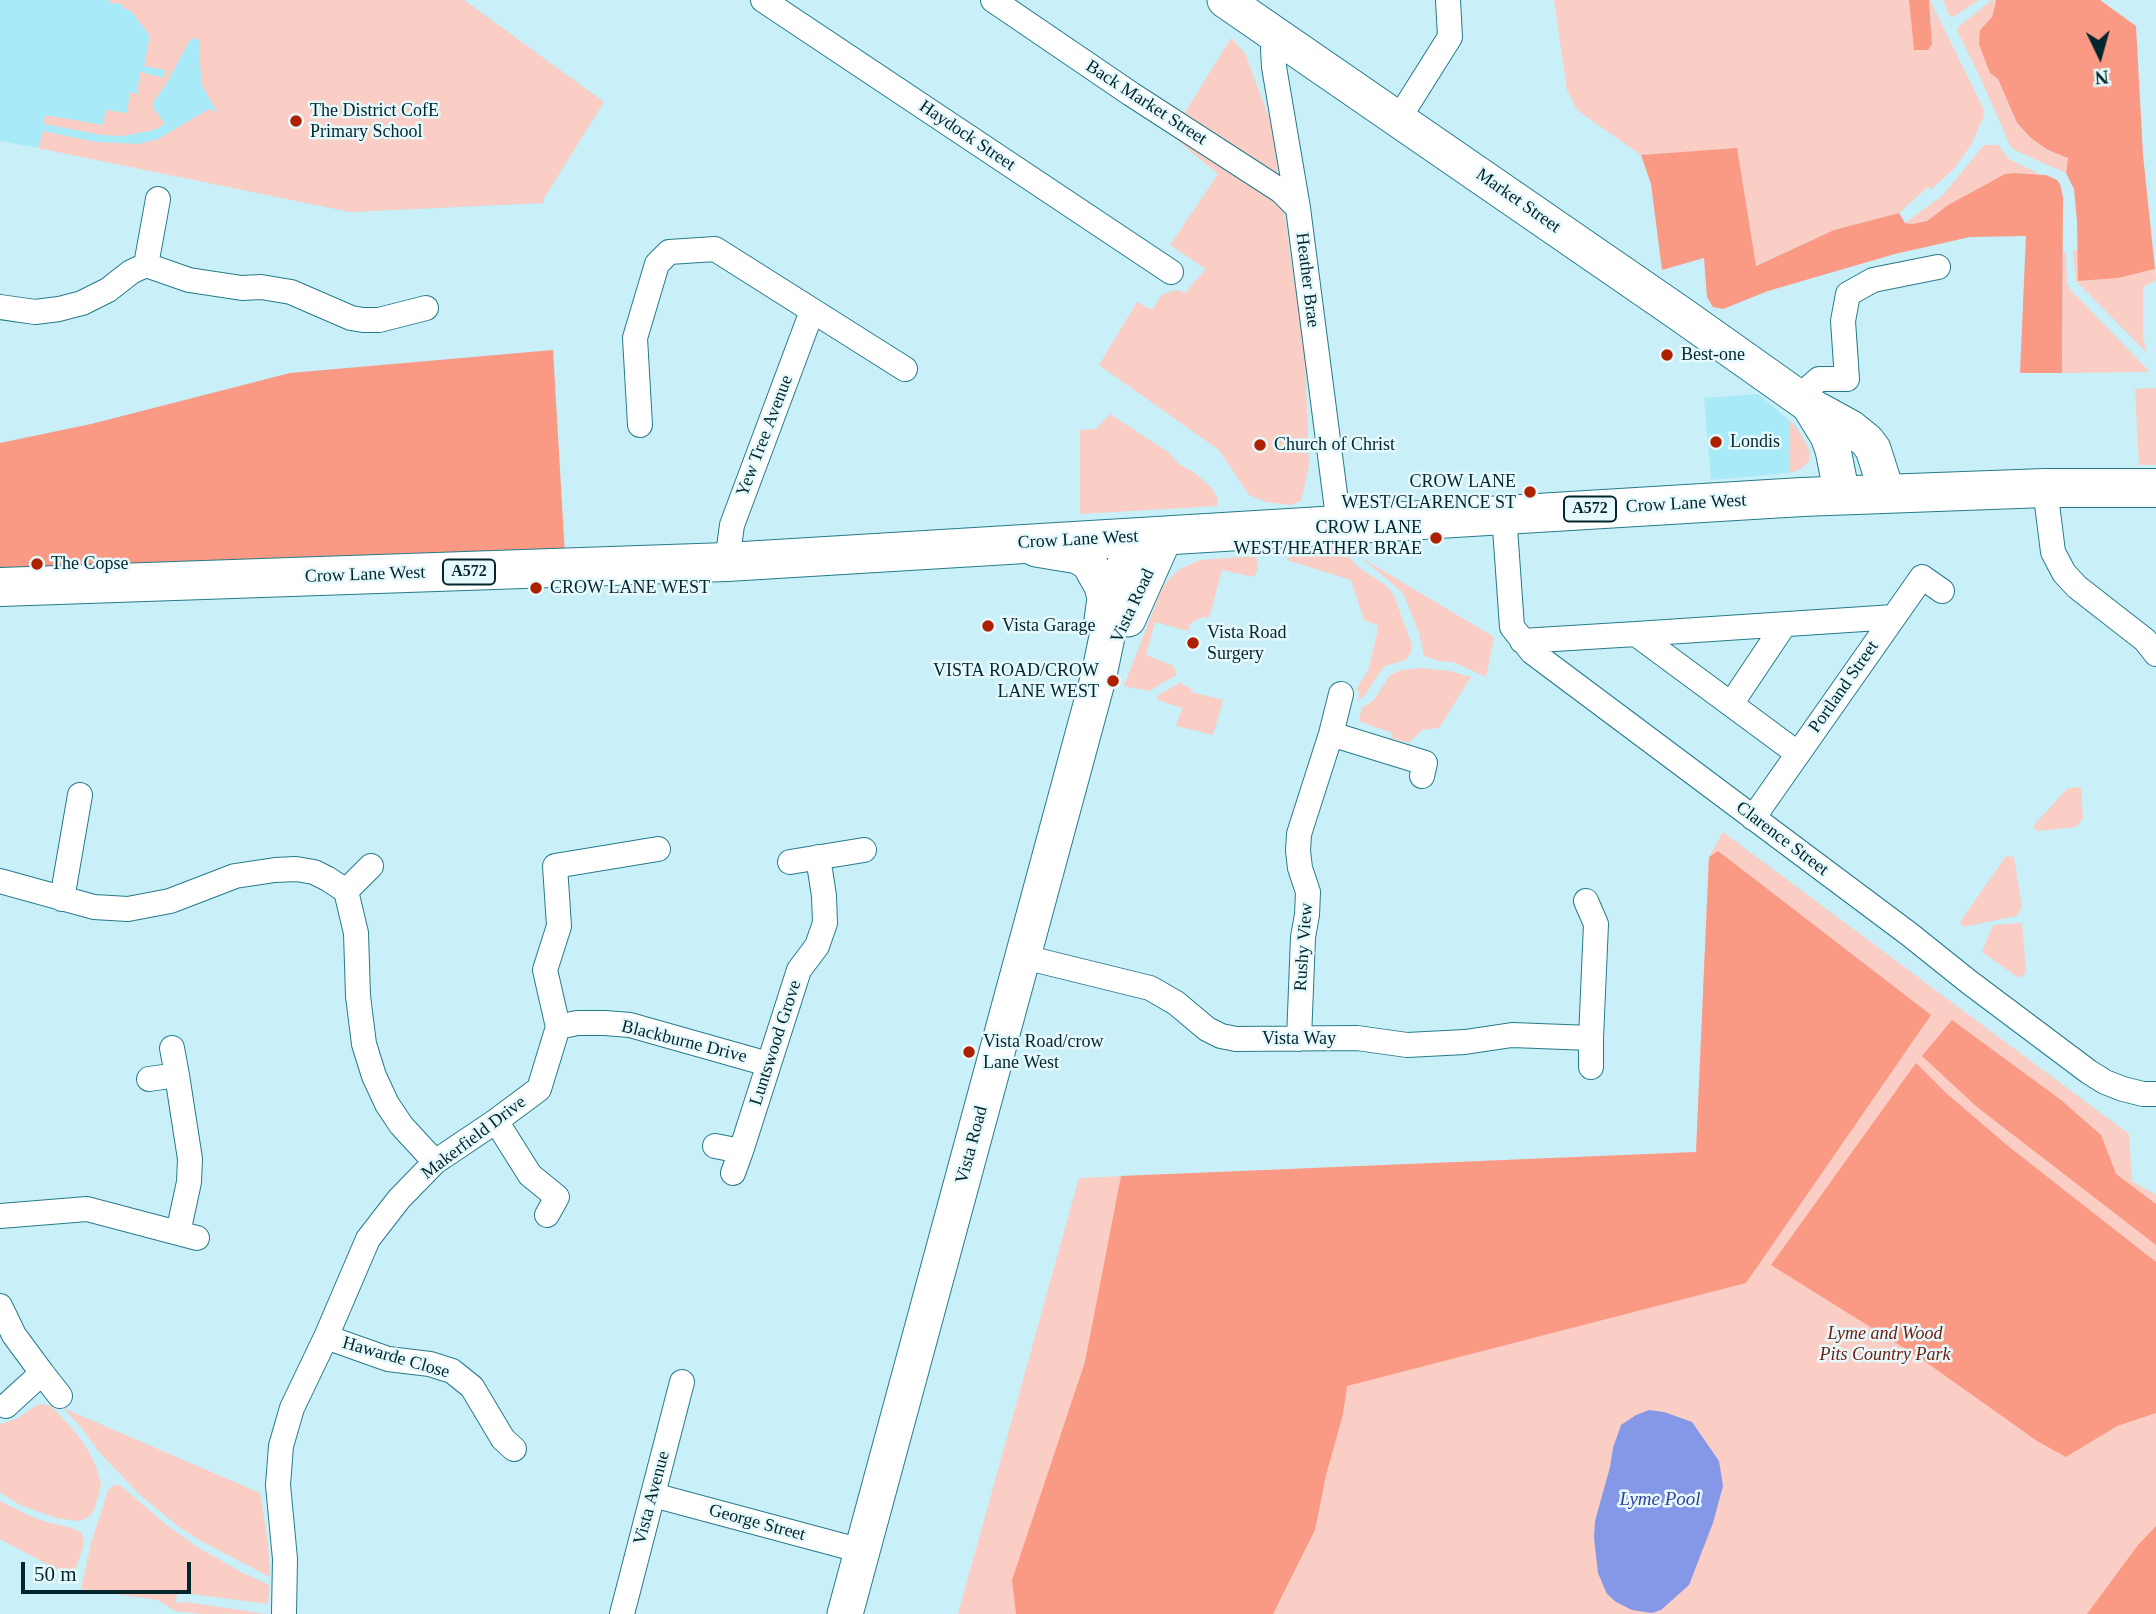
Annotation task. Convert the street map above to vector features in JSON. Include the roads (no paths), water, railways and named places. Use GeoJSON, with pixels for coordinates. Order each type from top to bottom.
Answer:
{"type":"FeatureCollection","features":[{"type":"Feature","properties":{"kind":"main road","name":"Market Street"},"geometry":{"type":"LineString","coordinates":[[1225,0],[1682,314],[1805,402],[1851,428],[1867,441],[1878,462],[1887,493]]}},
{"type":"Feature","properties":{"kind":"main road","name":"Market Street"},"geometry":{"type":"LineString","coordinates":[[1805,402],[1828,436],[1842,495]]}},
{"type":"Feature","properties":{"kind":"main road","name":"Crow Lane West"},"geometry":{"type":"LineString","coordinates":[[0,587],[727,562],[1842,495],[2045,488],[2156,488]]}},
{"type":"Feature","properties":{"kind":"main road","name":"Vista Road"},"geometry":{"type":"LineString","coordinates":[[845,1614],[1099,675],[1118,584],[1149,536]]}},
{"type":"Feature","properties":{"kind":"main road"},"geometry":{"type":"LineString","coordinates":[[1008,544],[1078,556],[1089,563],[1102,586],[1105,598],[1097,642],[1099,675]]}},
{"type":"Feature","properties":{"kind":"street","name":"Haydock Street"},"geometry":{"type":"LineString","coordinates":[[763,0],[1171,272]]}},
{"type":"Feature","properties":{"kind":"street","name":"Back Market Street"},"geometry":{"type":"LineString","coordinates":[[993,0],[1281,191],[1298,208]]}},
{"type":"Feature","properties":{"kind":"street"},"geometry":{"type":"LineString","coordinates":[[1399,118],[1450,37],[1448,0]]}},
{"type":"Feature","properties":{"kind":"street","name":"Heather Brae"},"geometry":{"type":"LineString","coordinates":[[1277,36],[1273,49],[1274,67],[1298,208],[1339,525]]}},
{"type":"Feature","properties":{"kind":"street"},"geometry":{"type":"LineString","coordinates":[[146,265],[158,199]]}},
{"type":"Feature","properties":{"kind":"street"},"geometry":{"type":"LineString","coordinates":[[640,425],[635,338],[657,264],[669,252],[716,249],[905,369]]}},
{"type":"Feature","properties":{"kind":"street"},"geometry":{"type":"LineString","coordinates":[[0,307],[35,312],[82,303],[146,265],[189,280],[291,292],[351,318],[363,320],[379,320],[430,308]]}},
{"type":"Feature","properties":{"kind":"street"},"geometry":{"type":"LineString","coordinates":[[1805,402],[1811,386],[1819,379],[1847,379],[1843,321],[1848,294],[1873,280],[1938,267]]}},
{"type":"Feature","properties":{"kind":"street","name":"Yew Tree Avenue"},"geometry":{"type":"LineString","coordinates":[[727,562],[732,526],[812,311]]}},
{"type":"Feature","properties":{"kind":"street"},"geometry":{"type":"LineString","coordinates":[[2045,488],[2053,552],[2064,573],[2077,587],[2152,640]]}},
{"type":"Feature","properties":{"kind":"street","name":"Clarence Street"},"geometry":{"type":"LineString","coordinates":[[1504,514],[1512,627],[1532,652],[2088,1072],[2123,1089],[2156,1094]]}},
{"type":"Feature","properties":{"kind":"street","name":"Portland Street"},"geometry":{"type":"LineString","coordinates":[[1753,818],[1922,578],[1942,591]]}},
{"type":"Feature","properties":{"kind":"street"},"geometry":{"type":"LineString","coordinates":[[1522,641],[1894,617]]}},
{"type":"Feature","properties":{"kind":"street"},"geometry":{"type":"LineString","coordinates":[[1731,704],[1784,625]]}},
{"type":"Feature","properties":{"kind":"street"},"geometry":{"type":"LineString","coordinates":[[1636,634],[1797,753]]}},
{"type":"Feature","properties":{"kind":"street","name":"Rushy View"},"geometry":{"type":"LineString","coordinates":[[1299,1039],[1303,937],[1308,892],[1300,868],[1299,834],[1331,734],[1340,694]]}},
{"type":"Feature","properties":{"kind":"street"},"geometry":{"type":"LineString","coordinates":[[1331,734],[1426,762]]}},
{"type":"Feature","properties":{"kind":"street"},"geometry":{"type":"LineString","coordinates":[[62,899],[80,795]]}},
{"type":"Feature","properties":{"kind":"street","name":"Makerfield Drive"},"geometry":{"type":"LineString","coordinates":[[284,1614],[285,1559],[278,1485],[281,1446],[292,1408],[368,1239],[399,1199],[435,1162],[539,1089],[558,1027],[545,970],[559,926],[555,866],[658,849]]}},
{"type":"Feature","properties":{"kind":"street"},"geometry":{"type":"LineString","coordinates":[[790,862],[864,850]]}},
{"type":"Feature","properties":{"kind":"street","name":"Luntswood Grove"},"geometry":{"type":"LineString","coordinates":[[715,1146],[737,1162],[799,970],[817,946],[825,923],[818,857]]}},
{"type":"Feature","properties":{"kind":"street"},"geometry":{"type":"LineString","coordinates":[[345,891],[371,866]]}},
{"type":"Feature","properties":{"kind":"street"},"geometry":{"type":"LineString","coordinates":[[0,881],[94,907],[141,908],[170,901],[235,876],[275,870],[314,872],[345,891],[356,933],[358,996],[364,1044],[374,1076],[387,1104],[401,1125],[435,1162]]}},
{"type":"Feature","properties":{"kind":"street"},"geometry":{"type":"LineString","coordinates":[[1585,900],[1596,924],[1591,1067]]}},
{"type":"Feature","properties":{"kind":"street","name":"Vista Way"},"geometry":{"type":"LineString","coordinates":[[1024,957],[1150,988],[1176,1003],[1207,1029],[1236,1039],[1357,1038],[1407,1045],[1465,1042],[1512,1035],[1591,1038]]}},
{"type":"Feature","properties":{"kind":"street","name":"Blackburne Drive"},"geometry":{"type":"LineString","coordinates":[[558,1027],[577,1023],[630,1025],[768,1064]]}},
{"type":"Feature","properties":{"kind":"street"},"geometry":{"type":"LineString","coordinates":[[0,1216],[87,1209],[188,1236],[190,1159],[172,1048]]}},
{"type":"Feature","properties":{"kind":"street"},"geometry":{"type":"LineString","coordinates":[[149,1079],[177,1075]]}},
{"type":"Feature","properties":{"kind":"street"},"geometry":{"type":"LineString","coordinates":[[496,1121],[530,1175],[558,1198]]}},
{"type":"Feature","properties":{"kind":"street"},"geometry":{"type":"LineString","coordinates":[[0,1306],[14,1335],[60,1396]]}},
{"type":"Feature","properties":{"kind":"street","name":"Hawarde Close"},"geometry":{"type":"LineString","coordinates":[[326,1337],[388,1359],[430,1364],[452,1371],[472,1387],[503,1439],[514,1448]]}},
{"type":"Feature","properties":{"kind":"street"},"geometry":{"type":"LineString","coordinates":[[6,1406],[42,1373]]}},
{"type":"Feature","properties":{"kind":"street","name":"Vista Avenue"},"geometry":{"type":"LineString","coordinates":[[622,1614],[682,1382]]}},
{"type":"Feature","properties":{"kind":"street","name":"George Street"},"geometry":{"type":"LineString","coordinates":[[653,1495],[862,1551]]}},
{"type":"Feature","properties":{"kind":"water","name":"Lyme Pool"},"geometry":{"type":"Polygon","coordinates":[[[1649,1410],[1664,1412],[1692,1422],[1719,1461],[1723,1486],[1713,1523],[1689,1585],[1661,1610],[1652,1613],[1632,1610],[1607,1594],[1598,1573],[1594,1538],[1595,1521],[1621,1425],[1649,1410]]]}},
{"type":"Feature","properties":{"kind":"place","name":"The District CofE Primary School"},"geometry":{"type":"Point","coordinates":[296,121]}},
{"type":"Feature","properties":{"kind":"place","name":"Best-one"},"geometry":{"type":"Point","coordinates":[1667,355]}},
{"type":"Feature","properties":{"kind":"place","name":"Londis"},"geometry":{"type":"Point","coordinates":[1716,442]}},
{"type":"Feature","properties":{"kind":"place","name":"Church of Christ"},"geometry":{"type":"Point","coordinates":[1260,445]}},
{"type":"Feature","properties":{"kind":"place","name":"CROW LANE WEST/CLARENCE ST"},"geometry":{"type":"Point","coordinates":[1530,492]}},
{"type":"Feature","properties":{"kind":"place","name":"CROW LANE WEST/HEATHER BRAE"},"geometry":{"type":"Point","coordinates":[1436,538]}},
{"type":"Feature","properties":{"kind":"place","name":"The Copse"},"geometry":{"type":"Point","coordinates":[37,564]}},
{"type":"Feature","properties":{"kind":"place","name":"CROW LANE WEST"},"geometry":{"type":"Point","coordinates":[536,588]}},
{"type":"Feature","properties":{"kind":"place","name":"Vista Garage"},"geometry":{"type":"Point","coordinates":[988,626]}},
{"type":"Feature","properties":{"kind":"place","name":"Vista Road Surgery"},"geometry":{"type":"Point","coordinates":[1193,643]}},
{"type":"Feature","properties":{"kind":"place","name":"VISTA ROAD/CROW LANE WEST"},"geometry":{"type":"Point","coordinates":[1113,681]}},
{"type":"Feature","properties":{"kind":"place","name":"Vista Road/crow Lane West"},"geometry":{"type":"Point","coordinates":[969,1052]}},
{"type":"Feature","properties":{"kind":"park label","name":"Lyme and Wood Pits Country Park"},"geometry":{"type":"Point","coordinates":[1885,1344]}}]}
